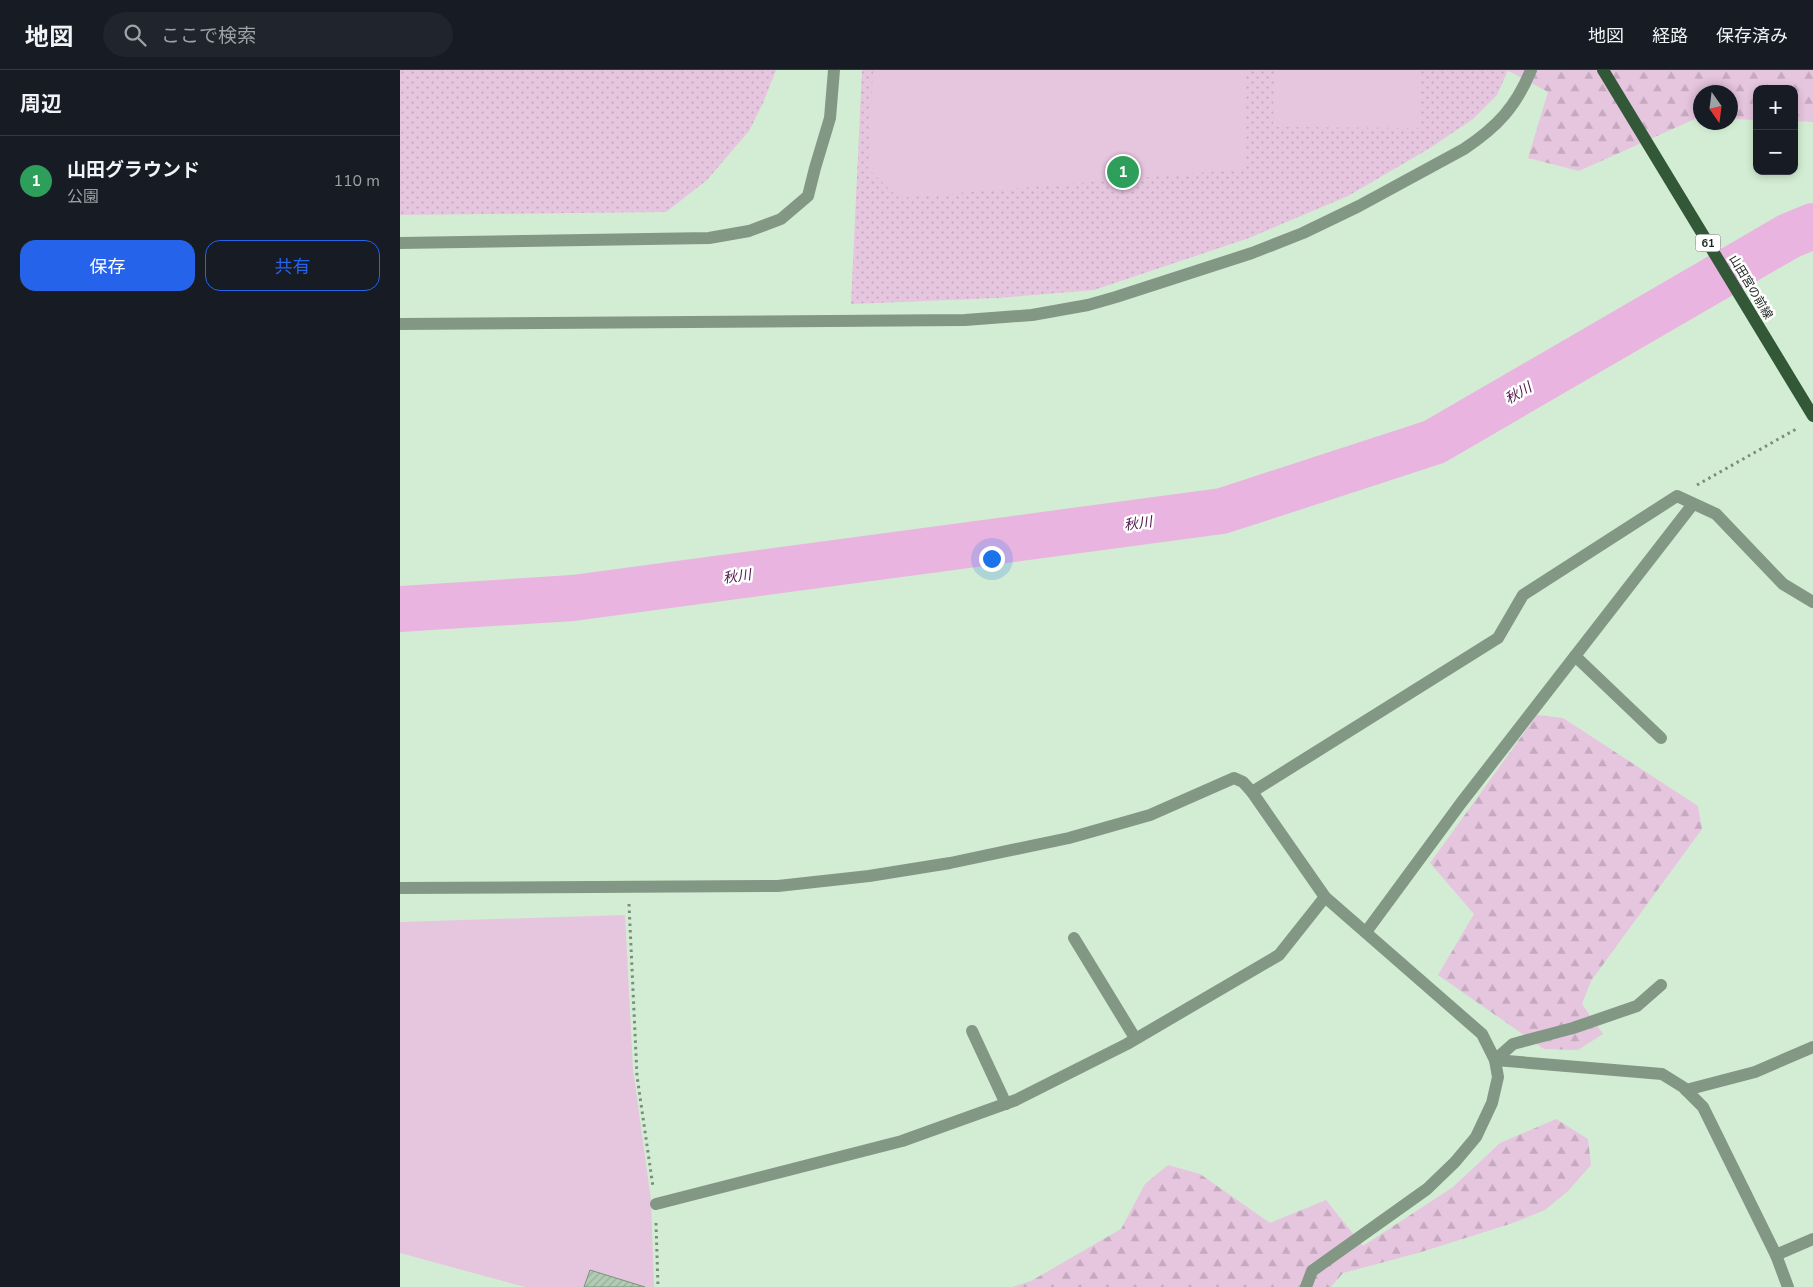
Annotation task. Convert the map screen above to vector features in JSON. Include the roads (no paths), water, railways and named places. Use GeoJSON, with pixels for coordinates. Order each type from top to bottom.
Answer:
{"type":"FeatureCollection","features":[{"type":"Feature","properties":{"kind":"main road","name":"山田宮の前線"},"geometry":{"type":"LineString","coordinates":[[1603,70],[1813,416]]}},
{"type":"Feature","properties":{"kind":"street"},"geometry":{"type":"LineString","coordinates":[[400,243],[709,238],[749,231],[781,219],[808,196],[814,168],[830,118],[834,70]]}},
{"type":"Feature","properties":{"kind":"street"},"geometry":{"type":"LineString","coordinates":[[400,324],[965,320],[1032,315],[1088,305],[1252,253],[1304,233],[1358,206],[1480,138],[1508,112],[1531,70]]}},
{"type":"Feature","properties":{"kind":"street"},"geometry":{"type":"LineString","coordinates":[[1252,792],[1498,638],[1523,595],[1677,496],[1716,514],[1783,584],[1813,602]]}},
{"type":"Feature","properties":{"kind":"street"},"geometry":{"type":"LineString","coordinates":[[1366,932],[1461,804],[1693,504]]}},
{"type":"Feature","properties":{"kind":"street"},"geometry":{"type":"LineString","coordinates":[[1575,656],[1661,738]]}},
{"type":"Feature","properties":{"kind":"street"},"geometry":{"type":"LineString","coordinates":[[400,888],[778,886],[869,876],[950,864],[1070,838],[1150,815],[1234,778],[1243,782],[1252,792],[1325,897],[1482,1034],[1495,1060],[1498,1077],[1492,1103],[1476,1137],[1455,1162],[1427,1189],[1312,1271],[1306,1287]]}},
{"type":"Feature","properties":{"kind":"street"},"geometry":{"type":"LineString","coordinates":[[656,1204],[902,1141],[1006,1104],[1135,1038],[1279,955],[1325,897]]}},
{"type":"Feature","properties":{"kind":"street"},"geometry":{"type":"LineString","coordinates":[[1074,938],[1135,1038]]}},
{"type":"Feature","properties":{"kind":"street"},"geometry":{"type":"LineString","coordinates":[[1495,1060],[1513,1044],[1573,1028],[1637,1006],[1661,985]]}},
{"type":"Feature","properties":{"kind":"street"},"geometry":{"type":"LineString","coordinates":[[972,1031],[1006,1104]]}},
{"type":"Feature","properties":{"kind":"street"},"geometry":{"type":"LineString","coordinates":[[1686,1090],[1755,1072],[1813,1047]]}},
{"type":"Feature","properties":{"kind":"street"},"geometry":{"type":"LineString","coordinates":[[1495,1060],[1662,1074],[1686,1090],[1703,1107],[1776,1254],[1788,1287]]}},
{"type":"Feature","properties":{"kind":"street"},"geometry":{"type":"LineString","coordinates":[[1776,1254],[1813,1239]]}},
{"type":"Feature","properties":{"kind":"waterway","name":"秋川"},"geometry":{"type":"LineString","coordinates":[[400,609],[573,598],[1222,511],[1434,442],[1789,236],[1813,226]]}},
{"type":"Feature","properties":{"kind":"place","name":"山田グラウンド"},"geometry":{"type":"Point","coordinates":[1123,172]}}]}
